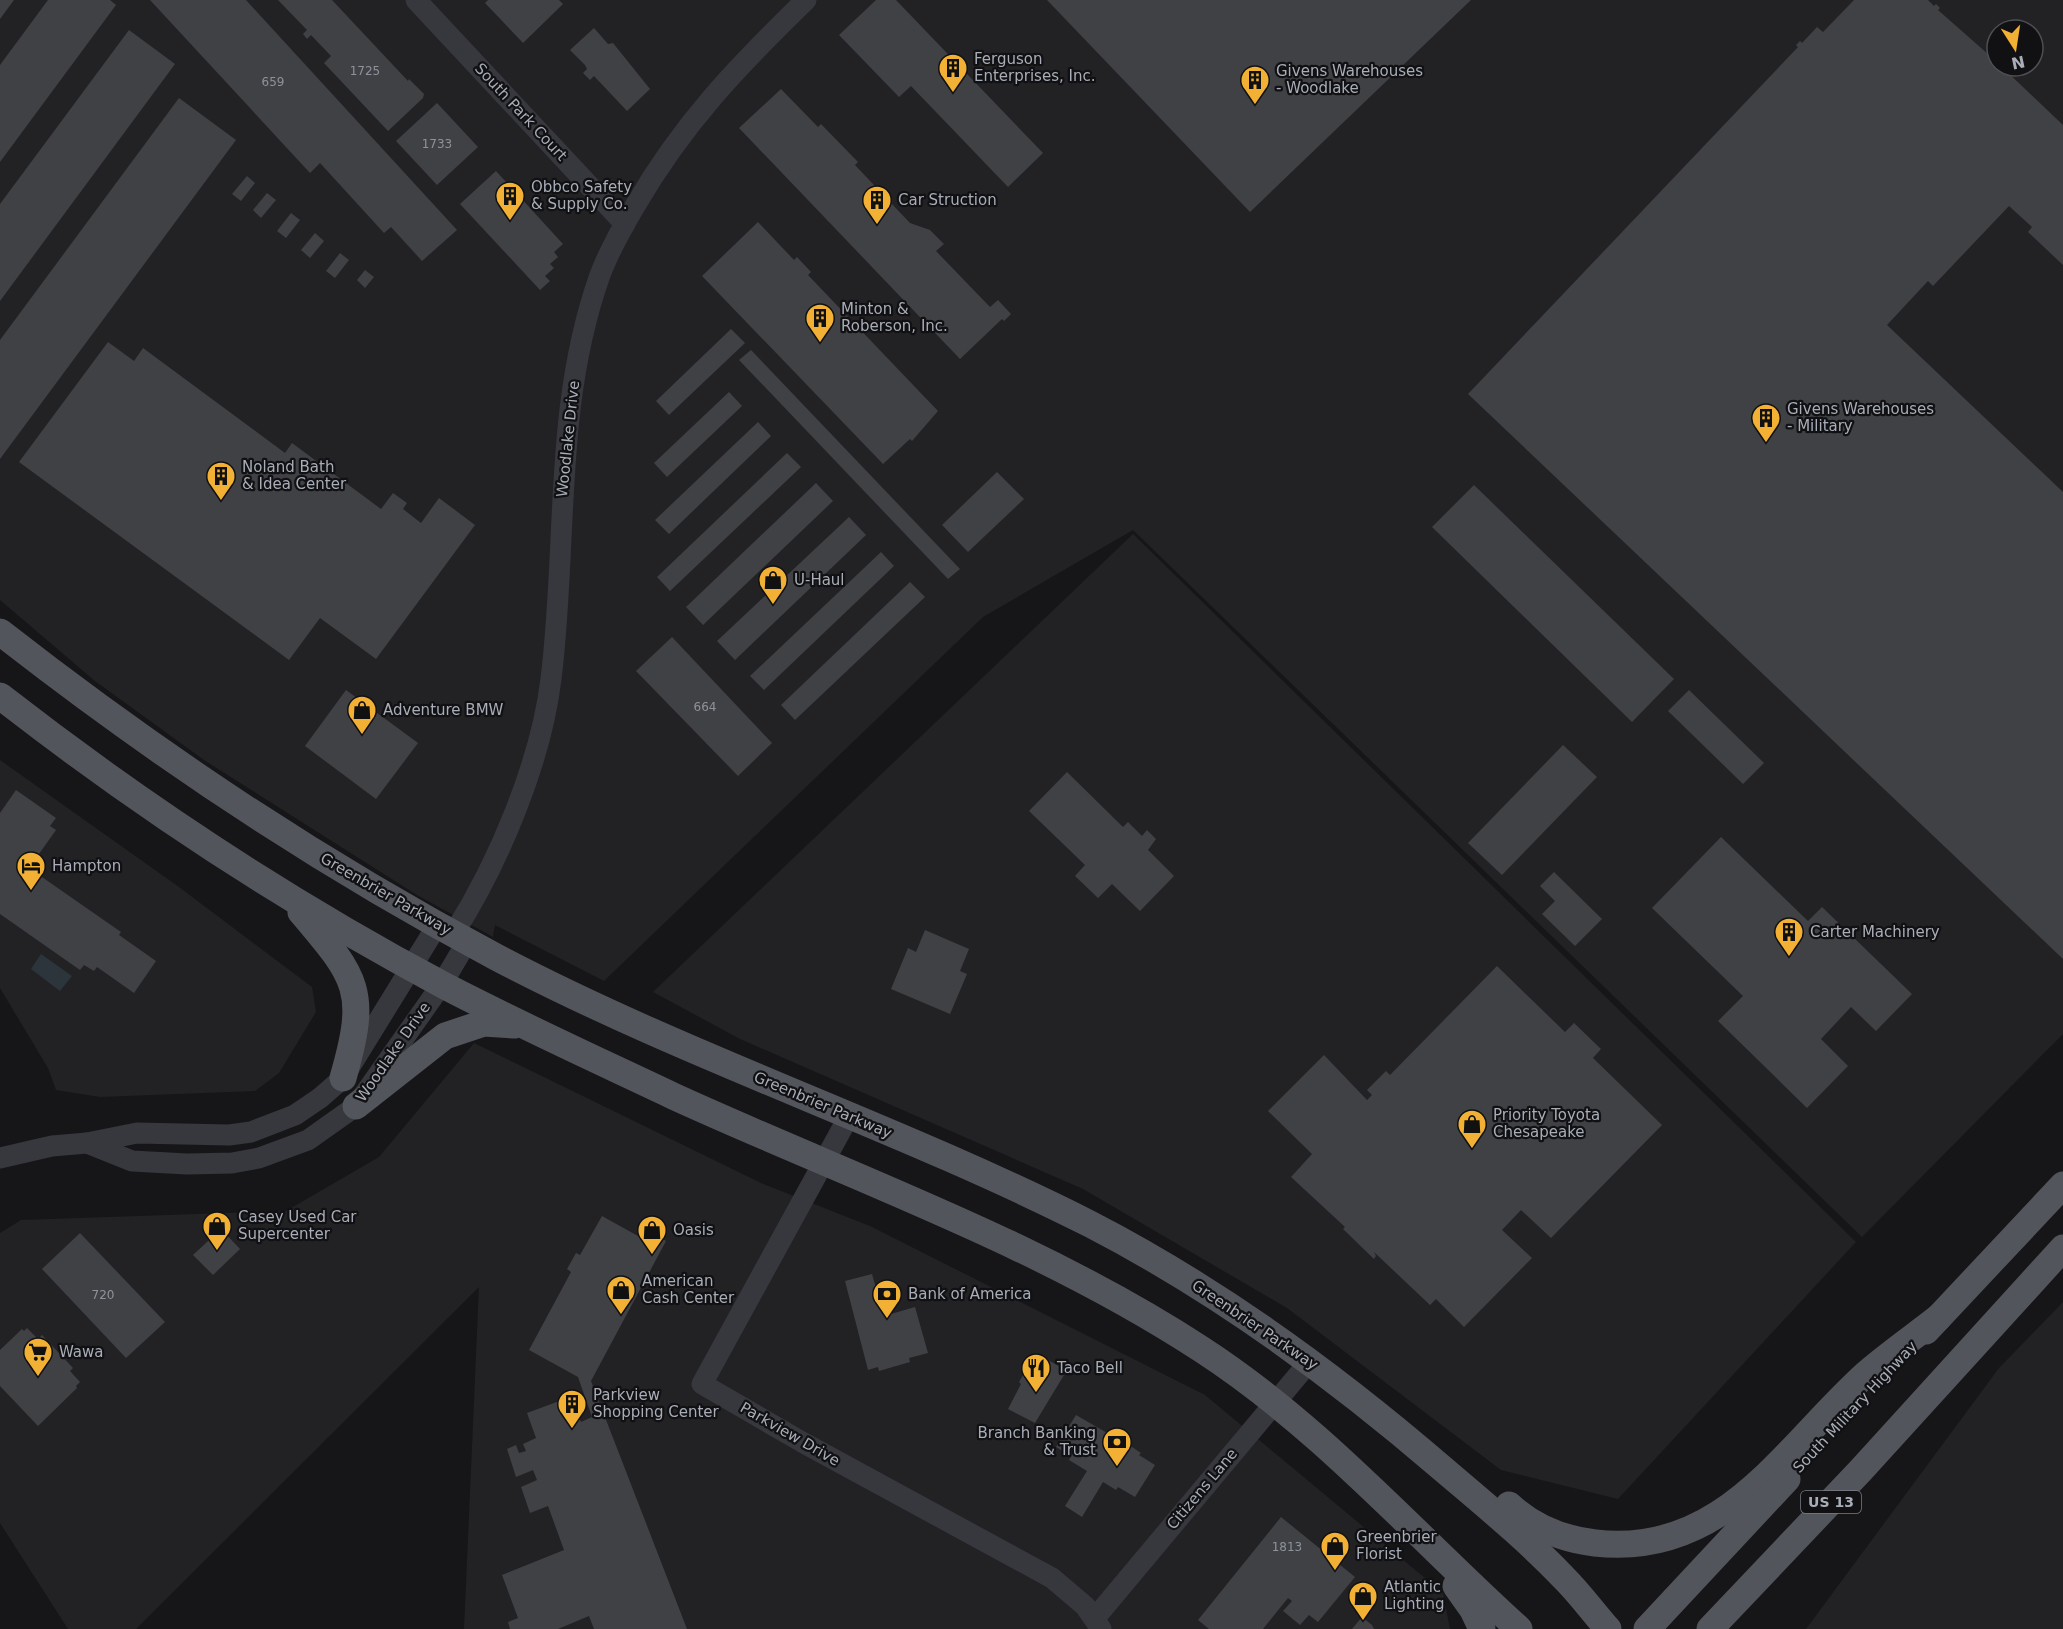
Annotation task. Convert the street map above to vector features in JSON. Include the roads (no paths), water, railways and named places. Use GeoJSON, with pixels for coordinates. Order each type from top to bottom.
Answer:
{"type":"FeatureCollection","features":[{"type":"Feature","properties":{"kind":"main road","name":"Greenbrier Parkway"},"geometry":{"type":"LineString","coordinates":[[0,632],[119,722],[209,785],[311,850],[494,956],[605,1009],[951,1159],[1088,1224],[1218,1298],[1339,1381],[1431,1459],[1565,1578],[1608,1629]]}},
{"type":"Feature","properties":{"kind":"main road"},"geometry":{"type":"LineString","coordinates":[[0,696],[145,802],[284,893],[412,968],[524,1026],[680,1099],[922,1203],[1092,1284],[1200,1348],[1275,1402],[1364,1482],[1519,1629]]}},
{"type":"Feature","properties":{"kind":"main road"},"geometry":{"type":"LineString","coordinates":[[284,893],[337,955],[357,996],[356,1032],[343,1078]]}},
{"type":"Feature","properties":{"kind":"main road"},"geometry":{"type":"LineString","coordinates":[[356,1106],[434,1042],[455,1031],[484,1023],[524,1026]]}},
{"type":"Feature","properties":{"kind":"main road","name":"South Military Highway"},"geometry":{"type":"LineString","coordinates":[[1647,1629],[2063,1185]]}},
{"type":"Feature","properties":{"kind":"main road","name":"US 13"},"geometry":{"type":"LineString","coordinates":[[1710,1629],[1869,1461],[2063,1248]]}},
{"type":"Feature","properties":{"kind":"main road"},"geometry":{"type":"LineString","coordinates":[[1431,1459],[1493,1490],[1534,1525],[1556,1535],[1605,1544],[1654,1540],[1702,1523],[1753,1489],[1866,1374],[1938,1318]]}},
{"type":"Feature","properties":{"kind":"main road"},"geometry":{"type":"LineString","coordinates":[[1364,1482],[1408,1539],[1464,1596],[1482,1629]]}},
{"type":"Feature","properties":{"kind":"street","name":"South Park Court"},"geometry":{"type":"LineString","coordinates":[[416,0],[625,224]]}},
{"type":"Feature","properties":{"kind":"street","name":"Woodlake Drive"},"geometry":{"type":"LineString","coordinates":[[0,1158],[52,1146],[87,1143],[137,1133],[188,1136],[251,1132],[295,1114],[320,1098],[343,1078],[412,968],[453,932],[478,895],[502,843],[543,721],[551,681],[564,449],[575,373],[601,273],[625,224],[656,170],[699,110],[726,79],[806,0]]}},
{"type":"Feature","properties":{"kind":"street","name":"Woodlake Drive"},"geometry":{"type":"LineString","coordinates":[[87,1143],[132,1161],[232,1163],[259,1158],[308,1140],[356,1106],[442,984],[453,932]]}},
{"type":"Feature","properties":{"kind":"street","name":"Parkview Drive"},"geometry":{"type":"LineString","coordinates":[[849,1116],[702,1384],[802,1442],[1052,1578],[1085,1606],[1098,1624]]}},
{"type":"Feature","properties":{"kind":"street","name":"Citizens Lane"},"geometry":{"type":"LineString","coordinates":[[1098,1624],[1310,1360]]}},
{"type":"Feature","properties":{"kind":"place","name":"Ferguson Enterprises, Inc."},"geometry":{"type":"Point","coordinates":[953,94]}},
{"type":"Feature","properties":{"kind":"place","name":"Givens Warehouses - Woodlake"},"geometry":{"type":"Point","coordinates":[1255,106]}},
{"type":"Feature","properties":{"kind":"place","name":"Obbco Safety & Supply Co."},"geometry":{"type":"Point","coordinates":[510,222]}},
{"type":"Feature","properties":{"kind":"place","name":"Car Struction"},"geometry":{"type":"Point","coordinates":[877,226]}},
{"type":"Feature","properties":{"kind":"place","name":"Minton & Roberson, Inc."},"geometry":{"type":"Point","coordinates":[820,344]}},
{"type":"Feature","properties":{"kind":"place","name":"Givens Warehouses - Military"},"geometry":{"type":"Point","coordinates":[1766,444]}},
{"type":"Feature","properties":{"kind":"place","name":"Noland Bath & Idea Center"},"geometry":{"type":"Point","coordinates":[221,502]}},
{"type":"Feature","properties":{"kind":"place","name":"U-Haul"},"geometry":{"type":"Point","coordinates":[773,606]}},
{"type":"Feature","properties":{"kind":"place","name":"Adventure BMW"},"geometry":{"type":"Point","coordinates":[362,736]}},
{"type":"Feature","properties":{"kind":"place","name":"Hampton"},"geometry":{"type":"Point","coordinates":[31,892]}},
{"type":"Feature","properties":{"kind":"place","name":"Carter Machinery"},"geometry":{"type":"Point","coordinates":[1789,958]}},
{"type":"Feature","properties":{"kind":"place","name":"Priority Toyota Chesapeake"},"geometry":{"type":"Point","coordinates":[1472,1150]}},
{"type":"Feature","properties":{"kind":"place","name":"Casey Used Car Supercenter"},"geometry":{"type":"Point","coordinates":[217,1252]}},
{"type":"Feature","properties":{"kind":"place","name":"Oasis"},"geometry":{"type":"Point","coordinates":[652,1256]}},
{"type":"Feature","properties":{"kind":"place","name":"American Cash Center"},"geometry":{"type":"Point","coordinates":[621,1316]}},
{"type":"Feature","properties":{"kind":"place","name":"Bank of America"},"geometry":{"type":"Point","coordinates":[887,1320]}},
{"type":"Feature","properties":{"kind":"place","name":"Wawa"},"geometry":{"type":"Point","coordinates":[38,1378]}},
{"type":"Feature","properties":{"kind":"place","name":"Taco Bell"},"geometry":{"type":"Point","coordinates":[1036,1394]}},
{"type":"Feature","properties":{"kind":"place","name":"Parkview Shopping Center"},"geometry":{"type":"Point","coordinates":[572,1430]}},
{"type":"Feature","properties":{"kind":"place","name":"Branch Banking & Trust"},"geometry":{"type":"Point","coordinates":[1117,1468]}},
{"type":"Feature","properties":{"kind":"place","name":"Greenbrier Florist"},"geometry":{"type":"Point","coordinates":[1335,1572]}},
{"type":"Feature","properties":{"kind":"place","name":"Atlantic Lighting"},"geometry":{"type":"Point","coordinates":[1363,1622]}}]}
